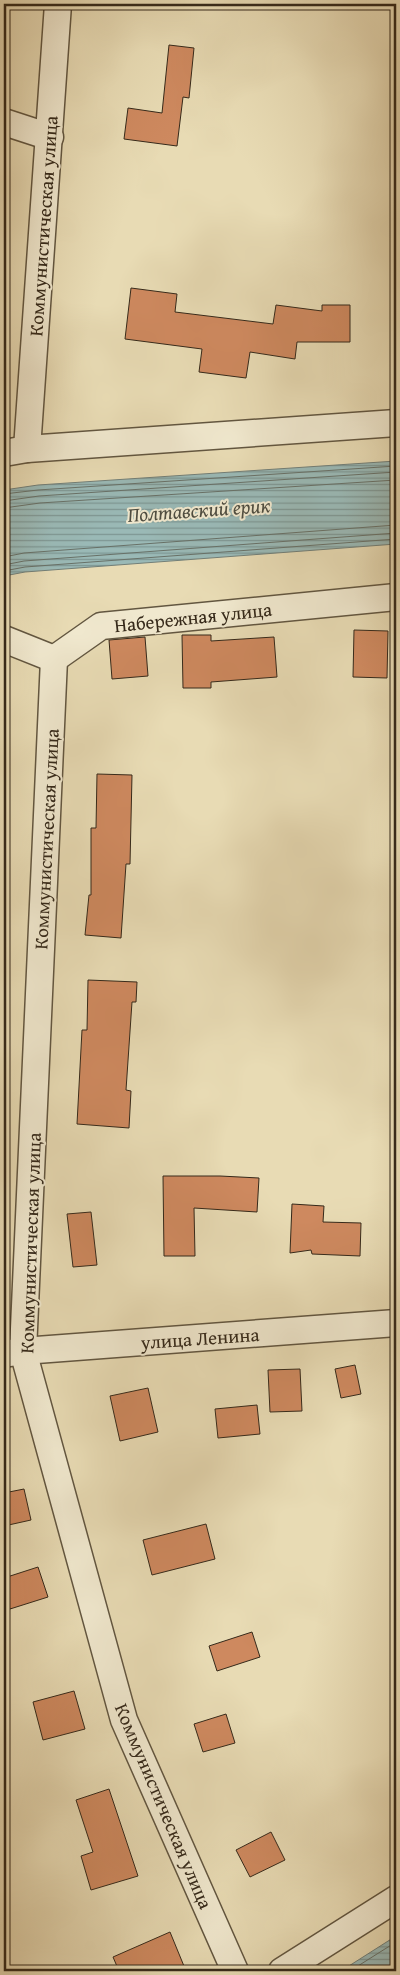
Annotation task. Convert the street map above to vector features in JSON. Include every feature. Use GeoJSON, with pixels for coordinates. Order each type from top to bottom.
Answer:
{"type":"FeatureCollection","features":[{"type":"Feature","properties":{"kind":"street","name":"Коммунистическая улица"},"geometry":{"type":"LineString","coordinates":[[16,451],[50,137],[58,4]]}},
{"type":"Feature","properties":{"kind":"street"},"geometry":{"type":"LineString","coordinates":[[4,122],[50,137]]}},
{"type":"Feature","properties":{"kind":"street"},"geometry":{"type":"LineString","coordinates":[[16,451],[396,423]]}},
{"type":"Feature","properties":{"kind":"street","name":"Набережная улица"},"geometry":{"type":"LineString","coordinates":[[54,659],[101,626],[396,597]]}},
{"type":"Feature","properties":{"kind":"street"},"geometry":{"type":"LineString","coordinates":[[4,639],[54,659]]}},
{"type":"Feature","properties":{"kind":"street","name":"Коммунистическая улица"},"geometry":{"type":"LineString","coordinates":[[54,659],[14,1352],[124,1720],[235,1971]]}},
{"type":"Feature","properties":{"kind":"street","name":"улица Ленина"},"geometry":{"type":"LineString","coordinates":[[14,1352],[396,1323]]}},
{"type":"Feature","properties":{"kind":"street"},"geometry":{"type":"LineString","coordinates":[[282,1971],[396,1898]]}},
{"type":"Feature","properties":{"kind":"water","name":"Полтавский ерик"},"geometry":{"type":"Polygon","coordinates":[[[396,461],[396,544],[25,572],[4,576],[4,490],[38,485],[396,461]]]}},
{"type":"Feature","properties":{"kind":"water"},"geometry":{"type":"Polygon","coordinates":[[[396,1936],[396,1971],[341,1971],[396,1936]]]}},
{"type":"Feature","properties":{"kind":"building"},"geometry":{"type":"Polygon","coordinates":[[[169,45],[194,48],[189,98],[183,97],[177,146],[124,139],[128,108],[162,113],[169,45]]]}},
{"type":"Feature","properties":{"kind":"building"},"geometry":{"type":"Polygon","coordinates":[[[131,288],[177,294],[175,312],[273,324],[276,305],[322,311],[322,305],[350,305],[350,342],[297,342],[295,359],[250,352],[246,378],[199,372],[202,349],[125,339],[131,288]]]}},
{"type":"Feature","properties":{"kind":"building"},"geometry":{"type":"Polygon","coordinates":[[[354,630],[388,631],[387,678],[353,677],[354,630]]]}},
{"type":"Feature","properties":{"kind":"building"},"geometry":{"type":"Polygon","coordinates":[[[182,635],[211,635],[211,641],[274,637],[277,677],[211,682],[211,688],[183,688],[182,635]]]}},
{"type":"Feature","properties":{"kind":"building"},"geometry":{"type":"Polygon","coordinates":[[[145,637],[148,676],[112,679],[109,640],[145,637]]]}},
{"type":"Feature","properties":{"kind":"building"},"geometry":{"type":"Polygon","coordinates":[[[97,774],[132,775],[130,864],[126,864],[121,938],[85,935],[89,895],[91,895],[91,828],[96,828],[97,774]]]}},
{"type":"Feature","properties":{"kind":"building"},"geometry":{"type":"Polygon","coordinates":[[[88,980],[137,982],[136,1002],[132,1002],[126,1090],[131,1091],[129,1128],[77,1124],[82,1030],[87,1030],[88,980]]]}},
{"type":"Feature","properties":{"kind":"building"},"geometry":{"type":"Polygon","coordinates":[[[163,1176],[259,1178],[257,1212],[194,1208],[195,1256],[164,1256],[163,1176]]]}},
{"type":"Feature","properties":{"kind":"building"},"geometry":{"type":"Polygon","coordinates":[[[292,1204],[324,1206],[323,1222],[361,1223],[360,1256],[312,1254],[311,1250],[290,1253],[292,1204]]]}},
{"type":"Feature","properties":{"kind":"building"},"geometry":{"type":"Polygon","coordinates":[[[91,1212],[97,1265],[73,1267],[67,1214],[91,1212]]]}},
{"type":"Feature","properties":{"kind":"building"},"geometry":{"type":"Polygon","coordinates":[[[355,1365],[361,1394],[341,1398],[335,1369],[355,1365]]]}},
{"type":"Feature","properties":{"kind":"building"},"geometry":{"type":"Polygon","coordinates":[[[300,1369],[302,1411],[270,1412],[268,1370],[300,1369]]]}},
{"type":"Feature","properties":{"kind":"building"},"geometry":{"type":"Polygon","coordinates":[[[148,1388],[158,1432],[120,1441],[110,1396],[148,1388]]]}},
{"type":"Feature","properties":{"kind":"building"},"geometry":{"type":"Polygon","coordinates":[[[257,1405],[260,1434],[218,1438],[215,1409],[257,1405]]]}},
{"type":"Feature","properties":{"kind":"building"},"geometry":{"type":"Polygon","coordinates":[[[24,1489],[31,1520],[4,1526],[4,1493],[24,1489]]]}},
{"type":"Feature","properties":{"kind":"building"},"geometry":{"type":"Polygon","coordinates":[[[206,1524],[215,1559],[152,1575],[143,1540],[206,1524]]]}},
{"type":"Feature","properties":{"kind":"building"},"geometry":{"type":"Polygon","coordinates":[[[38,1567],[48,1597],[10,1609],[4,1590],[4,1578],[38,1567]]]}},
{"type":"Feature","properties":{"kind":"building"},"geometry":{"type":"Polygon","coordinates":[[[252,1632],[260,1657],[217,1671],[209,1646],[252,1632]]]}},
{"type":"Feature","properties":{"kind":"building"},"geometry":{"type":"Polygon","coordinates":[[[74,1691],[85,1729],[43,1740],[33,1702],[74,1691]]]}},
{"type":"Feature","properties":{"kind":"building"},"geometry":{"type":"Polygon","coordinates":[[[226,1714],[235,1743],[203,1752],[194,1724],[226,1714]]]}},
{"type":"Feature","properties":{"kind":"building"},"geometry":{"type":"Polygon","coordinates":[[[109,1789],[138,1876],[91,1890],[81,1856],[93,1852],[76,1800],[109,1789]]]}},
{"type":"Feature","properties":{"kind":"building"},"geometry":{"type":"Polygon","coordinates":[[[271,1832],[285,1860],[250,1877],[236,1850],[271,1832]]]}},
{"type":"Feature","properties":{"kind":"building"},"geometry":{"type":"Polygon","coordinates":[[[170,1932],[186,1971],[119,1971],[113,1957],[170,1932]]]}}]}
